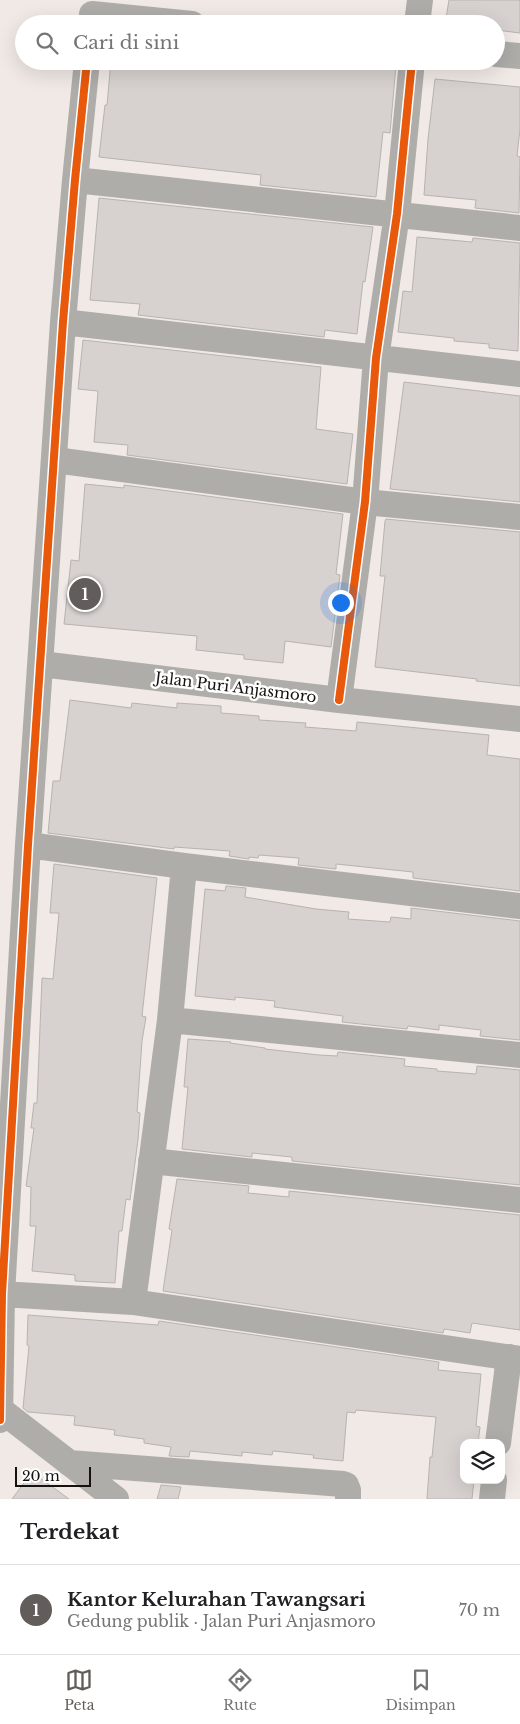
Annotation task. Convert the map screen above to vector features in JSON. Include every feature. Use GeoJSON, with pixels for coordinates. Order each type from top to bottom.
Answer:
{"type":"FeatureCollection","features":[{"type":"Feature","properties":{"kind":"street"},"geometry":{"type":"LineString","coordinates":[[418,15],[420,0]]}},
{"type":"Feature","properties":{"kind":"street"},"geometry":{"type":"LineString","coordinates":[[92,13],[110,15]]}},
{"type":"Feature","properties":{"kind":"street"},"geometry":{"type":"LineString","coordinates":[[505,55],[520,56]]}},
{"type":"Feature","properties":{"kind":"street"},"geometry":{"type":"LineString","coordinates":[[86,70],[64,322],[42,664],[28,845],[2,1294],[0,1415],[69,1463],[116,1499]]}},
{"type":"Feature","properties":{"kind":"street"},"geometry":{"type":"LineString","coordinates":[[339,700],[365,502],[376,358],[397,214],[411,70]]}},
{"type":"Feature","properties":{"kind":"street"},"geometry":{"type":"LineString","coordinates":[[75,180],[520,228]]}},
{"type":"Feature","properties":{"kind":"street"},"geometry":{"type":"LineString","coordinates":[[64,322],[520,374]]}},
{"type":"Feature","properties":{"kind":"street"},"geometry":{"type":"LineString","coordinates":[[55,460],[365,502],[520,517]]}},
{"type":"Feature","properties":{"kind":"street","name":"Jalan Puri Anjasmoro"},"geometry":{"type":"LineString","coordinates":[[42,664],[339,700],[520,719]]}},
{"type":"Feature","properties":{"kind":"street"},"geometry":{"type":"LineString","coordinates":[[28,845],[184,866],[520,906]]}},
{"type":"Feature","properties":{"kind":"street"},"geometry":{"type":"LineString","coordinates":[[133,1302],[170,1020],[184,866]]}},
{"type":"Feature","properties":{"kind":"street"},"geometry":{"type":"LineString","coordinates":[[170,1020],[520,1055]]}},
{"type":"Feature","properties":{"kind":"street"},"geometry":{"type":"LineString","coordinates":[[152,1160],[520,1200]]}},
{"type":"Feature","properties":{"kind":"street"},"geometry":{"type":"LineString","coordinates":[[2,1294],[133,1302],[514,1358],[499,1439]]}},
{"type":"Feature","properties":{"kind":"street"},"geometry":{"type":"LineString","coordinates":[[69,1463],[343,1484],[346,1485],[348,1490],[348,1499]]}},
{"type":"Feature","properties":{"kind":"street"},"geometry":{"type":"LineString","coordinates":[[492,1499],[494,1484]]}},
{"type":"Feature","properties":{"kind":"building"},"geometry":{"type":"Polygon","coordinates":[[[449,0],[520,0],[520,33],[505,31],[505,15],[446,15],[449,0]]]}},
{"type":"Feature","properties":{"kind":"building"},"geometry":{"type":"Polygon","coordinates":[[[110,70],[396,70],[390,133],[383,132],[376,197],[260,185],[261,175],[99,157],[105,105],[107,105],[110,70]]]}},
{"type":"Feature","properties":{"kind":"building"},"geometry":{"type":"Polygon","coordinates":[[[435,79],[520,87],[520,129],[517,156],[520,157],[519,213],[475,208],[476,200],[424,195],[435,79]]]}},
{"type":"Feature","properties":{"kind":"building"},"geometry":{"type":"Polygon","coordinates":[[[99,198],[373,227],[365,282],[363,281],[357,334],[325,330],[324,337],[138,315],[140,304],[90,300],[99,198]]]}},
{"type":"Feature","properties":{"kind":"building"},"geometry":{"type":"Polygon","coordinates":[[[417,237],[472,242],[473,238],[520,243],[518,351],[489,348],[489,344],[454,341],[454,338],[398,332],[403,291],[412,292],[417,237]]]}},
{"type":"Feature","properties":{"kind":"building"},"geometry":{"type":"Polygon","coordinates":[[[83,340],[321,367],[316,429],[353,434],[347,484],[127,455],[128,445],[94,442],[98,391],[78,389],[83,340]]]}},
{"type":"Feature","properties":{"kind":"building"},"geometry":{"type":"Polygon","coordinates":[[[404,382],[520,396],[520,502],[390,489],[404,382]]]}},
{"type":"Feature","properties":{"kind":"building"},"geometry":{"type":"Polygon","coordinates":[[[85,484],[124,488],[124,485],[343,514],[336,574],[340,575],[331,647],[285,641],[283,663],[244,659],[244,655],[196,650],[197,636],[64,624],[71,560],[79,561],[85,484]]]}},
{"type":"Feature","properties":{"kind":"building"},"geometry":{"type":"Polygon","coordinates":[[[386,519],[520,532],[520,686],[375,667],[385,576],[380,576],[386,519]]]}},
{"type":"Feature","properties":{"kind":"building"},"geometry":{"type":"Polygon","coordinates":[[[70,700],[131,708],[132,703],[177,708],[177,703],[221,706],[221,713],[259,716],[259,720],[306,723],[305,727],[356,731],[357,722],[489,735],[487,755],[520,759],[520,891],[413,878],[413,872],[336,864],[336,869],[298,865],[299,858],[259,855],[258,858],[249,857],[249,859],[229,856],[230,851],[174,847],[174,849],[48,833],[53,781],[60,781],[70,700]]]}},
{"type":"Feature","properties":{"kind":"building"},"geometry":{"type":"Polygon","coordinates":[[[54,864],[157,878],[142,1016],[146,1017],[142,1041],[137,1112],[140,1113],[138,1140],[130,1200],[126,1199],[122,1231],[119,1231],[115,1283],[75,1281],[75,1275],[32,1271],[36,1226],[30,1226],[31,1187],[26,1186],[34,1128],[31,1128],[34,1103],[37,1103],[42,978],[53,979],[59,913],[50,913],[54,864]]]}},
{"type":"Feature","properties":{"kind":"building"},"geometry":{"type":"Polygon","coordinates":[[[226,886],[246,888],[245,897],[316,909],[349,912],[348,919],[390,922],[391,917],[411,919],[411,908],[520,921],[520,1040],[480,1036],[481,1030],[439,1025],[439,1030],[408,1026],[407,1029],[342,1022],[343,1016],[274,1007],[275,1001],[195,996],[205,889],[225,891],[226,886]]]}},
{"type":"Feature","properties":{"kind":"building"},"geometry":{"type":"Polygon","coordinates":[[[188,1039],[231,1042],[265,1049],[319,1055],[337,1056],[338,1052],[405,1059],[404,1066],[437,1069],[437,1071],[476,1074],[477,1066],[520,1070],[520,1185],[292,1161],[292,1157],[252,1153],[252,1157],[182,1149],[188,1087],[184,1087],[188,1039]]]}},
{"type":"Feature","properties":{"kind":"building"},"geometry":{"type":"Polygon","coordinates":[[[177,1179],[249,1186],[248,1193],[289,1197],[289,1191],[520,1215],[520,1330],[472,1323],[470,1333],[444,1329],[443,1333],[163,1291],[172,1230],[169,1229],[177,1179]]]}},
{"type":"Feature","properties":{"kind":"building"},"geometry":{"type":"Polygon","coordinates":[[[28,1315],[158,1325],[159,1321],[439,1362],[438,1370],[481,1374],[476,1426],[480,1427],[478,1439],[460,1439],[460,1484],[474,1484],[472,1499],[427,1499],[430,1457],[432,1457],[436,1417],[356,1410],[355,1413],[347,1412],[343,1461],[313,1458],[314,1455],[273,1451],[272,1455],[242,1452],[242,1456],[190,1451],[189,1457],[169,1456],[171,1447],[144,1443],[144,1439],[114,1435],[115,1430],[74,1425],[75,1416],[28,1412],[23,1408],[29,1346],[27,1345],[28,1315]]]}},
{"type":"Feature","properties":{"kind":"building"},"geometry":{"type":"Polygon","coordinates":[[[32,1472],[69,1499],[12,1499],[32,1472]]]}},
{"type":"Feature","properties":{"kind":"building"},"geometry":{"type":"Polygon","coordinates":[[[161,1485],[181,1487],[178,1499],[157,1499],[161,1485]]]}},
{"type":"Feature","properties":{"kind":"cycle path"},"geometry":{"type":"LineString","coordinates":[[0,1420],[2,1294],[28,845],[63,322],[86,70]]}},
{"type":"Feature","properties":{"kind":"cycle path"},"geometry":{"type":"LineString","coordinates":[[339,700],[365,502],[376,358],[397,214],[411,70]]}},
{"type":"Feature","properties":{"kind":"place","name":"Kantor Kelurahan Tawangsari"},"geometry":{"type":"Point","coordinates":[85,594]}}]}
